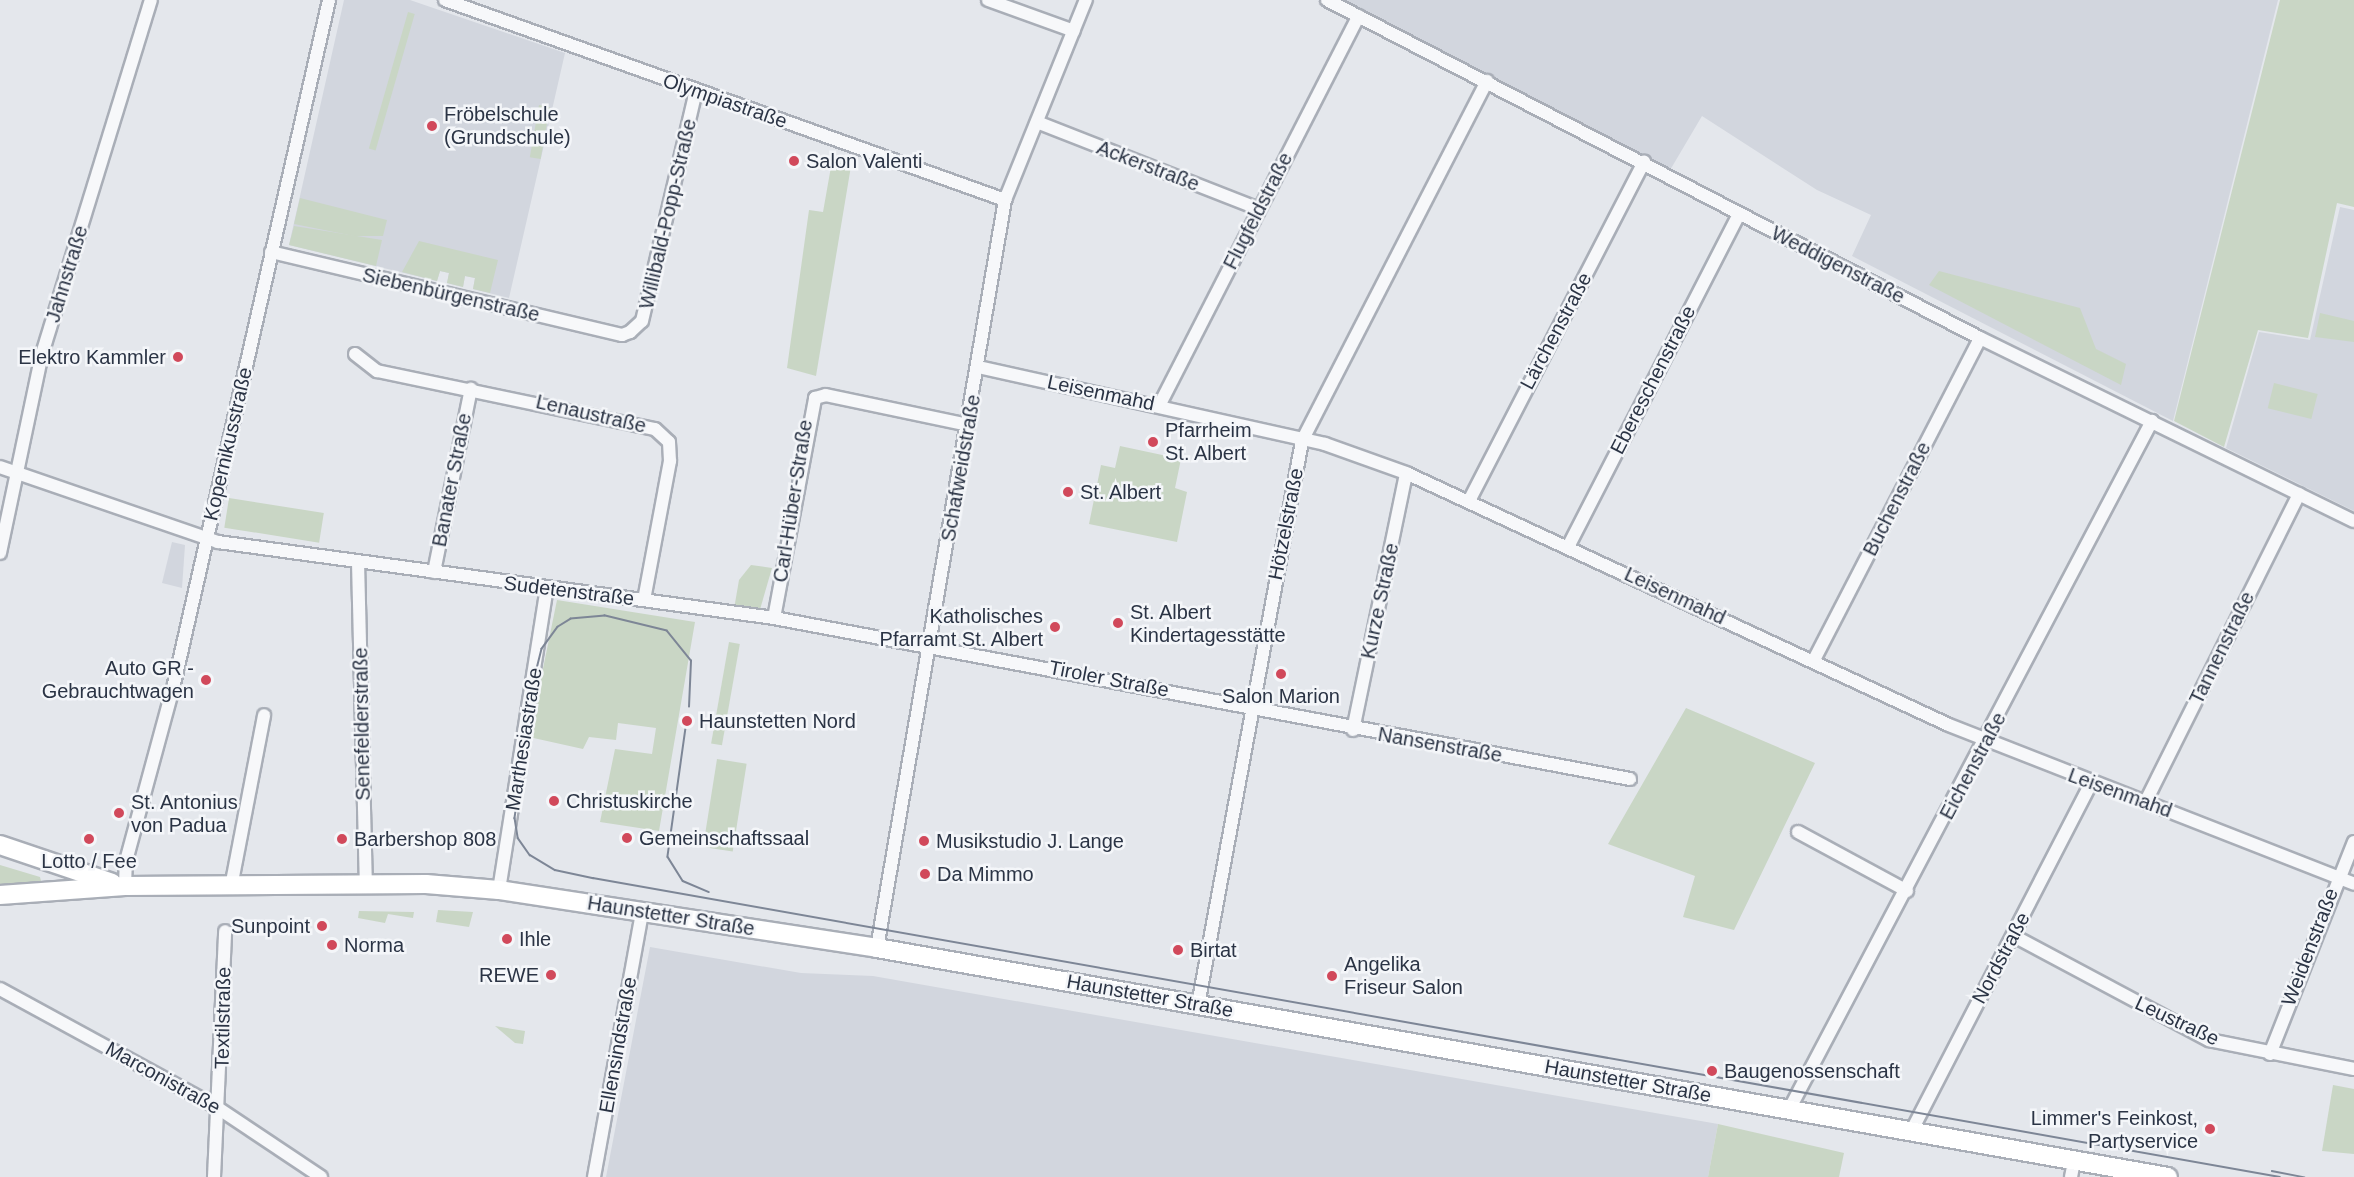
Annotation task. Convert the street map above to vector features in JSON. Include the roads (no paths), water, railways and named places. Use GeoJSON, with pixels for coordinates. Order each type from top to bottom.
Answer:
{"type":"FeatureCollection","features":[{"type":"Feature","properties":{"kind":"main road"},"geometry":{"type":"LineString","coordinates":[[0,845],[125,886]]}},
{"type":"Feature","properties":{"kind":"main road","name":"Haunstetter Straße"},"geometry":{"type":"LineString","coordinates":[[125,886],[366,885],[499,890],[877,948],[1911,1132],[2073,1169],[2168,1177]]}},
{"type":"Feature","properties":{"kind":"main road"},"geometry":{"type":"LineString","coordinates":[[0,895],[125,886]]}},
{"type":"Feature","properties":{"kind":"street","name":"Jahnstraße"},"geometry":{"type":"LineString","coordinates":[[0,553],[42,354],[151,0]]}},
{"type":"Feature","properties":{"kind":"street","name":"Kopernikusstraße"},"geometry":{"type":"LineString","coordinates":[[125,886],[126,861],[206,539],[329,0]]}},
{"type":"Feature","properties":{"kind":"street","name":"Olympiastraße"},"geometry":{"type":"LineString","coordinates":[[445,0],[1005,200]]}},
{"type":"Feature","properties":{"kind":"street"},"geometry":{"type":"LineString","coordinates":[[988,0],[1074,31]]}},
{"type":"Feature","properties":{"kind":"street","name":"Schafweidstraße"},"geometry":{"type":"LineString","coordinates":[[877,948],[931,646],[1005,200],[1086,0]]}},
{"type":"Feature","properties":{"kind":"street","name":"Weddigenstraße"},"geometry":{"type":"LineString","coordinates":[[1327,0],[1644,162],[1739,214],[1980,338],[2354,521]]}},
{"type":"Feature","properties":{"kind":"street","name":"Flugfeldstraße"},"geometry":{"type":"LineString","coordinates":[[1158,406],[1359,16]]}},
{"type":"Feature","properties":{"kind":"street","name":"Hötzelstraße"},"geometry":{"type":"LineString","coordinates":[[1198,1005],[1302,441],[1487,81]]}},
{"type":"Feature","properties":{"kind":"street","name":"Willibald-Popp-Straße"},"geometry":{"type":"LineString","coordinates":[[630,332],[642,321],[696,91]]}},
{"type":"Feature","properties":{"kind":"street","name":"Ackerstraße"},"geometry":{"type":"LineString","coordinates":[[1037,122],[1259,209]]}},
{"type":"Feature","properties":{"kind":"street","name":"Lärchenstraße"},"geometry":{"type":"LineString","coordinates":[[1469,501],[1644,162]]}},
{"type":"Feature","properties":{"kind":"street","name":"Ebereschenstraße"},"geometry":{"type":"LineString","coordinates":[[1568,547],[1739,214]]}},
{"type":"Feature","properties":{"kind":"street","name":"Siebenbürgenstraße"},"geometry":{"type":"LineString","coordinates":[[271,252],[622,335],[630,332]]}},
{"type":"Feature","properties":{"kind":"street","name":"Buchenstraße"},"geometry":{"type":"LineString","coordinates":[[1814,660],[1980,338]]}},
{"type":"Feature","properties":{"kind":"street","name":"Lenaustraße"},"geometry":{"type":"LineString","coordinates":[[355,354],[377,371],[656,429],[669,442],[644,600]]}},
{"type":"Feature","properties":{"kind":"street","name":"Leisenmahd"},"geometry":{"type":"LineString","coordinates":[[978,367],[1158,406],[1302,441],[1406,472],[1987,741],[2091,784],[2146,801],[2354,884]]}},
{"type":"Feature","properties":{"kind":"street","name":"Banater Straße"},"geometry":{"type":"LineString","coordinates":[[434,572],[471,389]]}},
{"type":"Feature","properties":{"kind":"street","name":"Carl-Hüber-Straße"},"geometry":{"type":"LineString","coordinates":[[774,618],[806,426],[815,398],[826,394],[968,425]]}},
{"type":"Feature","properties":{"kind":"street","name":"Eichenstraße"},"geometry":{"type":"LineString","coordinates":[[1789,1110],[1987,741],[2152,421]]}},
{"type":"Feature","properties":{"kind":"street","name":"Sudetenstraße"},"geometry":{"type":"LineString","coordinates":[[0,467],[206,539],[358,562],[774,618],[931,646]]}},
{"type":"Feature","properties":{"kind":"street","name":"Kurze Straße"},"geometry":{"type":"LineString","coordinates":[[1353,729],[1406,472]]}},
{"type":"Feature","properties":{"kind":"street","name":"Tannenstraße"},"geometry":{"type":"LineString","coordinates":[[2146,801],[2299,494]]}},
{"type":"Feature","properties":{"kind":"street","name":"Senefelderstraße"},"geometry":{"type":"LineString","coordinates":[[358,562],[366,885]]}},
{"type":"Feature","properties":{"kind":"street","name":"Marthesiastraße"},"geometry":{"type":"LineString","coordinates":[[499,890],[547,588]]}},
{"type":"Feature","properties":{"kind":"street","name":"Tiroler Straße"},"geometry":{"type":"LineString","coordinates":[[931,646],[1251,709]]}},
{"type":"Feature","properties":{"kind":"street","name":"Nansenstraße"},"geometry":{"type":"LineString","coordinates":[[1251,709],[1630,779]]}},
{"type":"Feature","properties":{"kind":"street"},"geometry":{"type":"LineString","coordinates":[[231,887],[264,715]]}},
{"type":"Feature","properties":{"kind":"street","name":"Nordstraße"},"geometry":{"type":"LineString","coordinates":[[1911,1132],[2091,784]]}},
{"type":"Feature","properties":{"kind":"street"},"geometry":{"type":"LineString","coordinates":[[1798,832],[1907,891]]}},
{"type":"Feature","properties":{"kind":"street","name":"Weidenstraße"},"geometry":{"type":"LineString","coordinates":[[2270,1054],[2337,877],[2354,842]]}},
{"type":"Feature","properties":{"kind":"street","name":"Ellensindstraße"},"geometry":{"type":"LineString","coordinates":[[594,1177],[642,912]]}},
{"type":"Feature","properties":{"kind":"street","name":"Textilstraße"},"geometry":{"type":"LineString","coordinates":[[214,1177],[225,931]]}},
{"type":"Feature","properties":{"kind":"street","name":"Leustraße"},"geometry":{"type":"LineString","coordinates":[[2014,936],[2209,1040],[2354,1069]]}},
{"type":"Feature","properties":{"kind":"street","name":"Marconistraße"},"geometry":{"type":"LineString","coordinates":[[0,988],[218,1108],[321,1177]]}},
{"type":"Feature","properties":{"kind":"tram line"},"geometry":{"type":"LineString","coordinates":[[689,707],[691,661],[667,631],[605,616],[571,619],[558,627],[542,649],[537,669],[515,818],[518,838],[530,855],[555,870],[593,878],[2280,1177]]}},
{"type":"Feature","properties":{"kind":"tram line"},"geometry":{"type":"LineString","coordinates":[[687,721],[668,857],[683,881],[709,892]]}},
{"type":"Feature","properties":{"kind":"tram line"},"geometry":{"type":"LineString","coordinates":[[2272,1171],[2304,1177]]}},
{"type":"Feature","properties":{"kind":"place","name":"Fröbelschule (Grundschule)"},"geometry":{"type":"Point","coordinates":[432,126]}},
{"type":"Feature","properties":{"kind":"place","name":"Salon Valenti"},"geometry":{"type":"Point","coordinates":[794,161]}},
{"type":"Feature","properties":{"kind":"place","name":"Elektro Kammler"},"geometry":{"type":"Point","coordinates":[178,357]}},
{"type":"Feature","properties":{"kind":"place","name":"Pfarrheim St. Albert"},"geometry":{"type":"Point","coordinates":[1153,442]}},
{"type":"Feature","properties":{"kind":"place","name":"St. Albert"},"geometry":{"type":"Point","coordinates":[1068,492]}},
{"type":"Feature","properties":{"kind":"place","name":"St. Albert Kindertagesstätte"},"geometry":{"type":"Point","coordinates":[1118,623]}},
{"type":"Feature","properties":{"kind":"place","name":"Katholisches Pfarramt St. Albert"},"geometry":{"type":"Point","coordinates":[1055,627]}},
{"type":"Feature","properties":{"kind":"place","name":"Salon Marion"},"geometry":{"type":"Point","coordinates":[1281,674]}},
{"type":"Feature","properties":{"kind":"place","name":"Auto GR - Gebrauchtwagen"},"geometry":{"type":"Point","coordinates":[206,680]}},
{"type":"Feature","properties":{"kind":"place","name":"Haunstetten Nord"},"geometry":{"type":"Point","coordinates":[687,721]}},
{"type":"Feature","properties":{"kind":"place","name":"Christuskirche"},"geometry":{"type":"Point","coordinates":[554,801]}},
{"type":"Feature","properties":{"kind":"place","name":"St. Antonius von Padua"},"geometry":{"type":"Point","coordinates":[119,813]}},
{"type":"Feature","properties":{"kind":"place","name":"Gemeinschaftssaal"},"geometry":{"type":"Point","coordinates":[627,838]}},
{"type":"Feature","properties":{"kind":"place","name":"Lotto / Fee"},"geometry":{"type":"Point","coordinates":[89,839]}},
{"type":"Feature","properties":{"kind":"place","name":"Barbershop 808"},"geometry":{"type":"Point","coordinates":[342,839]}},
{"type":"Feature","properties":{"kind":"place","name":"Musikstudio J. Lange"},"geometry":{"type":"Point","coordinates":[924,841]}},
{"type":"Feature","properties":{"kind":"place","name":"Da Mimmo"},"geometry":{"type":"Point","coordinates":[925,874]}},
{"type":"Feature","properties":{"kind":"place","name":"Sunpoint"},"geometry":{"type":"Point","coordinates":[322,926]}},
{"type":"Feature","properties":{"kind":"place","name":"Ihle"},"geometry":{"type":"Point","coordinates":[507,939]}},
{"type":"Feature","properties":{"kind":"place","name":"Norma"},"geometry":{"type":"Point","coordinates":[332,945]}},
{"type":"Feature","properties":{"kind":"place","name":"Birtat"},"geometry":{"type":"Point","coordinates":[1178,950]}},
{"type":"Feature","properties":{"kind":"place","name":"REWE"},"geometry":{"type":"Point","coordinates":[551,975]}},
{"type":"Feature","properties":{"kind":"place","name":"Angelika Friseur Salon"},"geometry":{"type":"Point","coordinates":[1332,976]}},
{"type":"Feature","properties":{"kind":"place","name":"Baugenossenschaft"},"geometry":{"type":"Point","coordinates":[1712,1071]}},
{"type":"Feature","properties":{"kind":"place","name":"Limmer's Feinkost, Partyservice"},"geometry":{"type":"Point","coordinates":[2210,1129]}}]}
